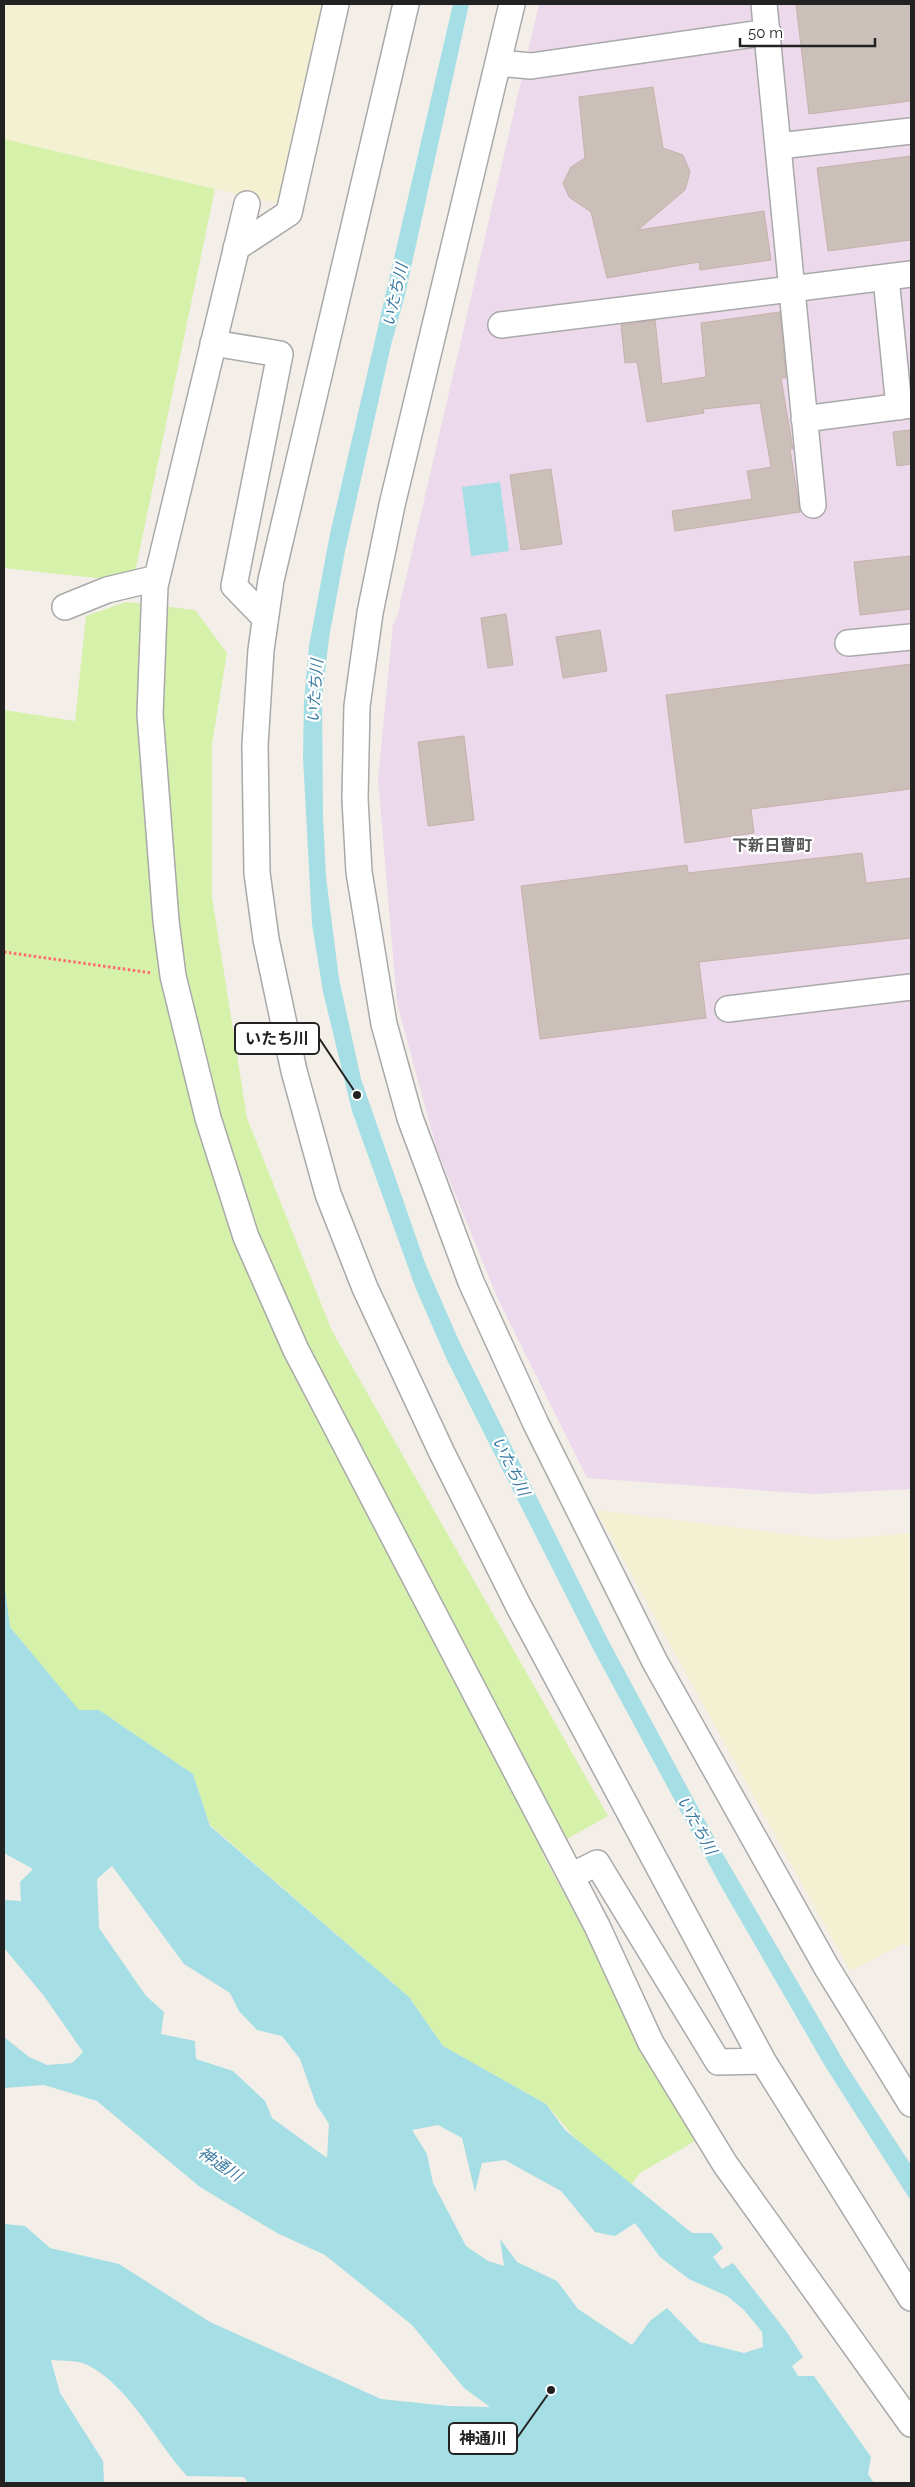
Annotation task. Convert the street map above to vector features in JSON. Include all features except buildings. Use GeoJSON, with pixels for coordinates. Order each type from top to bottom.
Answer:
{"type":"FeatureCollection","features":[{"type":"Feature","properties":{"kind":"street"},"geometry":{"type":"LineString","coordinates":[[236,248],[289,213],[336,4]]}},
{"type":"Feature","properties":{"kind":"street"},"geometry":{"type":"LineString","coordinates":[[406,4],[271,580],[260,650],[255,745],[257,874],[266,939],[294,1072],[328,1194],[365,1288],[442,1453],[589,1739],[763,2061],[911,2298]]}},
{"type":"Feature","properties":{"kind":"street"},"geometry":{"type":"LineString","coordinates":[[512,4],[392,505],[370,613],[357,706],[355,799],[359,872],[384,1024],[410,1118],[460,1256],[536,1424],[655,1662],[827,1968],[911,2104]]}},
{"type":"Feature","properties":{"kind":"street"},"geometry":{"type":"LineString","coordinates":[[764,4],[813,505]]}},
{"type":"Feature","properties":{"kind":"street"},"geometry":{"type":"LineString","coordinates":[[498,63],[531,66],[768,32]]}},
{"type":"Feature","properties":{"kind":"street"},"geometry":{"type":"LineString","coordinates":[[779,146],[911,131]]}},
{"type":"Feature","properties":{"kind":"street"},"geometry":{"type":"LineString","coordinates":[[247,204],[157,578],[150,714],[158,843],[173,976],[208,1118],[246,1237],[296,1350],[597,1926],[651,2042],[724,2164],[911,2424]]}},
{"type":"Feature","properties":{"kind":"street"},"geometry":{"type":"LineString","coordinates":[[501,325],[911,274]]}},
{"type":"Feature","properties":{"kind":"street"},"geometry":{"type":"LineString","coordinates":[[804,419],[905,406],[886,278]]}},
{"type":"Feature","properties":{"kind":"street"},"geometry":{"type":"LineString","coordinates":[[213,343],[280,354],[234,586],[266,618]]}},
{"type":"Feature","properties":{"kind":"street"},"geometry":{"type":"LineString","coordinates":[[65,607],[107,590],[157,578]]}},
{"type":"Feature","properties":{"kind":"street"},"geometry":{"type":"LineString","coordinates":[[848,643],[911,638]]}},
{"type":"Feature","properties":{"kind":"street"},"geometry":{"type":"LineString","coordinates":[[728,1009],[911,988]]}},
{"type":"Feature","properties":{"kind":"street"},"geometry":{"type":"LineString","coordinates":[[571,1876],[597,1863],[718,2062],[763,2061]]}},
{"type":"Feature","properties":{"kind":"path"},"geometry":{"type":"LineString","coordinates":[[4,952],[173,976]]}},
{"type":"Feature","properties":{"kind":"shaded area"},"geometry":{"type":"Polygon","coordinates":[[[4,4],[334,4],[288,206],[4,139],[4,4]]]}},
{"type":"Feature","properties":{"kind":"shaded area"},"geometry":{"type":"Polygon","coordinates":[[[539,4],[911,4],[911,1489],[813,1494],[587,1478],[498,1299],[437,1150],[397,1003],[378,779],[393,625],[397,617],[539,4]]]}},
{"type":"Feature","properties":{"kind":"shaded area"},"geometry":{"type":"Polygon","coordinates":[[[596,1510],[832,1540],[911,1533],[911,1946],[903,1944],[850,1971],[596,1510]]]}},
{"type":"Feature","properties":{"kind":"green space"},"geometry":{"type":"Polygon","coordinates":[[[4,139],[215,189],[133,582],[4,568],[4,139]]]}},
{"type":"Feature","properties":{"kind":"green space"},"geometry":{"type":"Polygon","coordinates":[[[126,602],[195,610],[227,653],[212,744],[212,897],[247,1118],[332,1331],[608,1816],[542,1853],[697,2140],[640,2173],[631,2185],[575,2138],[546,2104],[443,2046],[409,1997],[210,1825],[193,1774],[99,1710],[79,1711],[10,1627],[4,1581],[4,710],[75,721],[86,616],[126,602]]]}},
{"type":"Feature","properties":{"kind":"water","name":"いたち川"},"geometry":{"type":"Polygon","coordinates":[[[453,4],[469,4],[405,295],[391,345],[345,551],[329,638],[322,699],[323,818],[326,877],[339,979],[361,1079],[425,1263],[459,1341],[607,1638],[723,1854],[846,2065],[911,2165],[911,2201],[825,2066],[722,1888],[592,1647],[448,1362],[416,1289],[352,1111],[323,992],[312,924],[303,757],[304,702],[309,646],[330,534],[453,4]]]}},
{"type":"Feature","properties":{"kind":"water"},"geometry":{"type":"Polygon","coordinates":[[[500,482],[509,551],[471,556],[462,487],[500,482]]]}},
{"type":"Feature","properties":{"kind":"water"},"geometry":{"type":"Polygon","coordinates":[[[4,1581],[10,1627],[79,1710],[99,1710],[193,1774],[210,1826],[409,1997],[443,2046],[546,2104],[565,2130],[692,2233],[712,2233],[723,2248],[713,2257],[722,2269],[733,2263],[786,2331],[803,2357],[792,2366],[798,2376],[814,2376],[871,2457],[868,2474],[874,2483],[248,2483],[244,2477],[187,2476],[130,2401],[103,2375],[84,2363],[51,2360],[60,2393],[103,2461],[104,2483],[4,2483],[4,2224],[25,2226],[50,2248],[119,2264],[210,2322],[381,2399],[448,2406],[490,2407],[464,2388],[412,2325],[325,2255],[277,2233],[200,2187],[97,2101],[44,2085],[4,2088],[4,2037],[29,2057],[47,2065],[72,2063],[83,2052],[44,1996],[4,1948],[4,1900],[21,1901],[20,1882],[33,1869],[4,1853],[4,1581]],[[112,1866],[97,1879],[99,1928],[146,1996],[164,2012],[161,2034],[195,2041],[196,2059],[233,2071],[265,2101],[272,2118],[327,2158],[329,2124],[316,2104],[300,2059],[282,2036],[257,2030],[239,2011],[230,1993],[184,1964],[112,1866]],[[438,2125],[412,2130],[427,2154],[433,2183],[466,2246],[488,2261],[504,2266],[500,2239],[517,2262],[557,2281],[578,2309],[632,2345],[650,2321],[667,2308],[700,2342],[744,2353],[763,2347],[762,2332],[744,2310],[727,2296],[689,2279],[660,2257],[635,2223],[615,2236],[595,2232],[561,2191],[505,2160],[482,2163],[475,2192],[462,2138],[438,2125]]]}},
{"type":"Feature","properties":{"kind":"place","name":"いたち川"},"geometry":{"type":"Point","coordinates":[357,1095]}},
{"type":"Feature","properties":{"kind":"place","name":"神通川"},"geometry":{"type":"Point","coordinates":[551,2390]}},
{"type":"Feature","properties":{"kind":"district","name":"下新日曹町"},"geometry":{"type":"Point","coordinates":[772,845]}}]}
